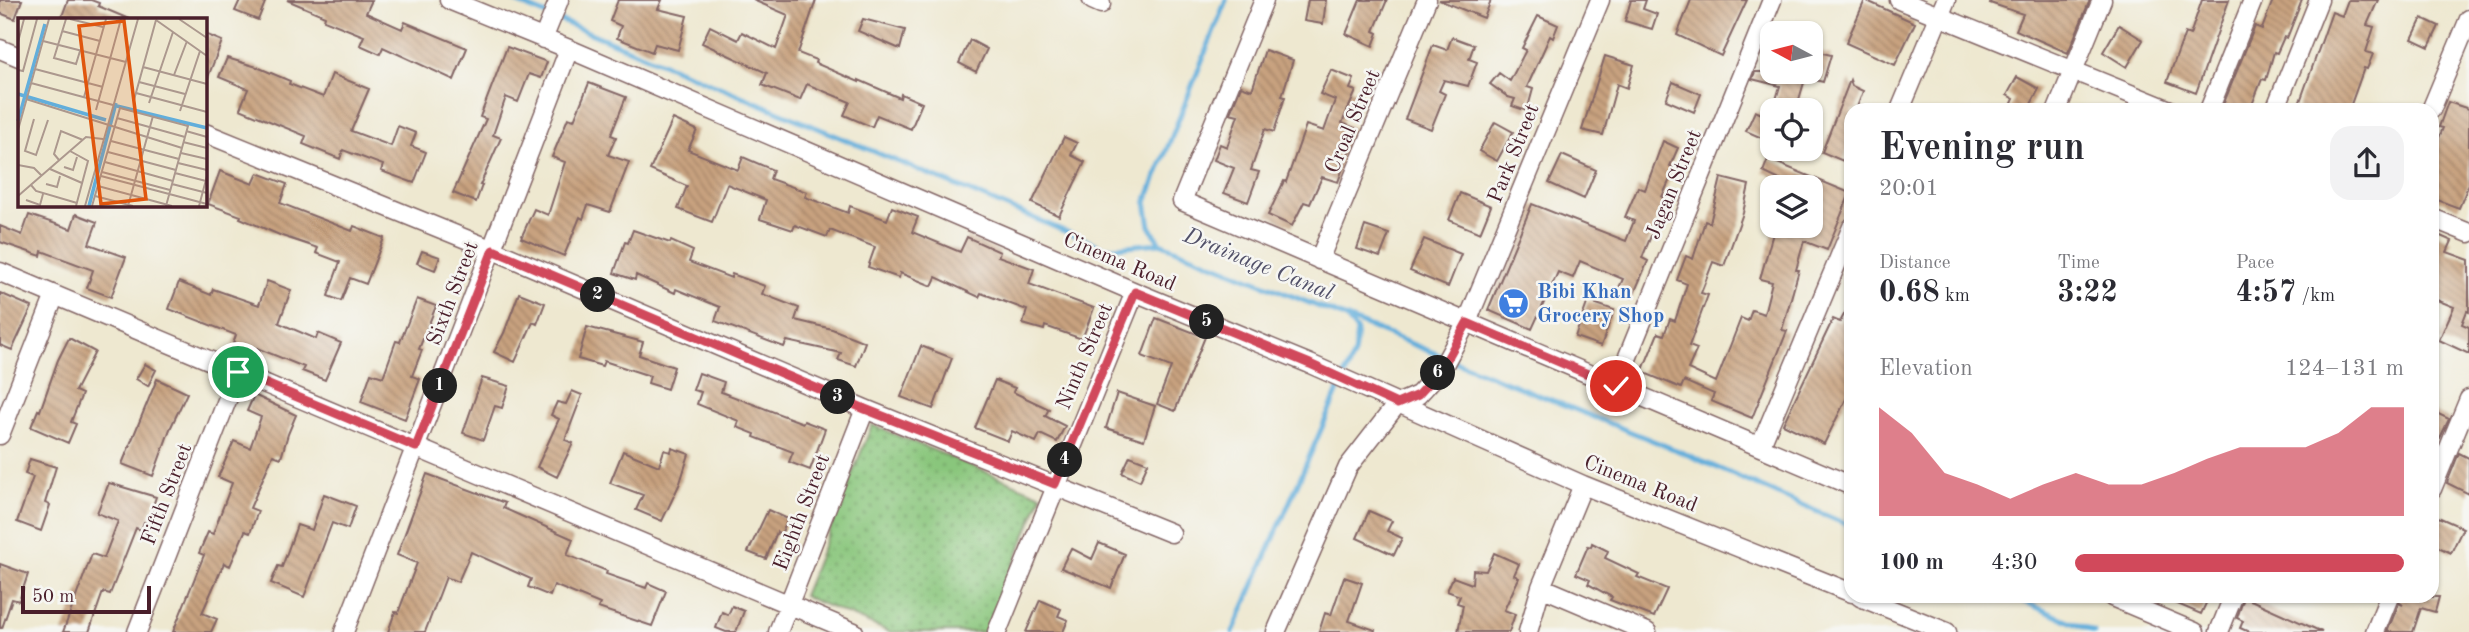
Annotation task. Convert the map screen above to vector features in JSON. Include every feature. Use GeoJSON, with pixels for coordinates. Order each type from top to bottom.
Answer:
{"type":"FeatureCollection","features":[{"type":"Feature","properties":{"kind":"street","name":"Cinema Road"},"geometry":{"type":"LineString","coordinates":[[449,0],[1310,364],[1583,485],[1844,590]]}},
{"type":"Feature","properties":{"kind":"street"},"geometry":{"type":"LineString","coordinates":[[544,39],[559,0]]}},
{"type":"Feature","properties":{"kind":"street"},"geometry":{"type":"LineString","coordinates":[[1264,0],[1182,201],[1844,483]]}},
{"type":"Feature","properties":{"kind":"street","name":"Croal Street"},"geometry":{"type":"LineString","coordinates":[[1319,260],[1427,0]]}},
{"type":"Feature","properties":{"kind":"street","name":"Park Street"},"geometry":{"type":"LineString","coordinates":[[1397,404],[1418,395],[1441,370],[1454,349],[1600,0]]}},
{"type":"Feature","properties":{"kind":"street","name":"Jagan Street"},"geometry":{"type":"LineString","coordinates":[[1616,386],[1772,0]]}},
{"type":"Feature","properties":{"kind":"street"},"geometry":{"type":"LineString","coordinates":[[1899,0],[1942,8],[2073,70],[2153,103]]}},
{"type":"Feature","properties":{"kind":"street"},"geometry":{"type":"LineString","coordinates":[[2060,103],[2102,0]]}},
{"type":"Feature","properties":{"kind":"street"},"geometry":{"type":"LineString","coordinates":[[2212,103],[2253,0]]}},
{"type":"Feature","properties":{"kind":"street"},"geometry":{"type":"LineString","coordinates":[[2277,103],[2319,0]]}},
{"type":"Feature","properties":{"kind":"street"},"geometry":{"type":"LineString","coordinates":[[1903,103],[1942,8]]}},
{"type":"Feature","properties":{"kind":"street"},"geometry":{"type":"LineString","coordinates":[[2434,103],[2469,19]]}},
{"type":"Feature","properties":{"kind":"street"},"geometry":{"type":"LineString","coordinates":[[0,49],[18,57]]}},
{"type":"Feature","properties":{"kind":"street","name":"Sixth Street"},"geometry":{"type":"LineString","coordinates":[[344,632],[569,49]]}},
{"type":"Feature","properties":{"kind":"street"},"geometry":{"type":"LineString","coordinates":[[206,133],[493,250],[865,409],[1171,533]]}},
{"type":"Feature","properties":{"kind":"street"},"geometry":{"type":"LineString","coordinates":[[2439,221],[2469,233]]}},
{"type":"Feature","properties":{"kind":"street"},"geometry":{"type":"LineString","coordinates":[[1760,447],[1844,246]]}},
{"type":"Feature","properties":{"kind":"street"},"geometry":{"type":"LineString","coordinates":[[0,272],[854,632]]}},
{"type":"Feature","properties":{"kind":"street","name":"Ninth Street"},"geometry":{"type":"LineString","coordinates":[[997,632],[1135,292]]}},
{"type":"Feature","properties":{"kind":"street"},"geometry":{"type":"LineString","coordinates":[[0,435],[55,295]]}},
{"type":"Feature","properties":{"kind":"street","name":"Fifth Street"},"geometry":{"type":"LineString","coordinates":[[137,632],[238,372]]}},
{"type":"Feature","properties":{"kind":"street"},"geometry":{"type":"LineString","coordinates":[[2439,472],[2469,398]]}},
{"type":"Feature","properties":{"kind":"street"},"geometry":{"type":"LineString","coordinates":[[1276,632],[1348,467],[1397,404]]}},
{"type":"Feature","properties":{"kind":"street","name":"Eighth Street"},"geometry":{"type":"LineString","coordinates":[[778,632],[865,409]]}},
{"type":"Feature","properties":{"kind":"street"},"geometry":{"type":"LineString","coordinates":[[1528,632],[1541,587],[1583,485]]}},
{"type":"Feature","properties":{"kind":"street"},"geometry":{"type":"LineString","coordinates":[[1541,587],[1647,632]]}},
{"type":"Feature","properties":{"kind":"street"},"geometry":{"type":"LineString","coordinates":[[1875,603],[1947,632]]}},
{"type":"Feature","properties":{"kind":"street"},"geometry":{"type":"LineString","coordinates":[[2126,603],[2195,632]]}},
{"type":"Feature","properties":{"kind":"street"},"geometry":{"type":"LineString","coordinates":[[2218,632],[2230,603]]}},
{"type":"Feature","properties":{"kind":"street"},"geometry":{"type":"LineString","coordinates":[[2375,632],[2387,603]]}},
{"type":"Feature","properties":{"kind":"green space"},"geometry":{"type":"Polygon","coordinates":[[[872,425],[1042,495],[986,632],[890,632],[803,596],[872,425]]]}},
{"type":"Feature","properties":{"kind":"building"},"geometry":{"type":"Polygon","coordinates":[[[0,0],[22,0],[15,19],[0,13],[0,0]]]}},
{"type":"Feature","properties":{"kind":"building"},"geometry":{"type":"Polygon","coordinates":[[[68,0],[91,0],[99,3],[98,6],[127,18],[61,18],[68,0]]]}},
{"type":"Feature","properties":{"kind":"building"},"geometry":{"type":"Polygon","coordinates":[[[240,0],[266,0],[258,20],[235,11],[240,0]]]}},
{"type":"Feature","properties":{"kind":"building"},"geometry":{"type":"Polygon","coordinates":[[[287,0],[372,0],[366,13],[402,29],[405,22],[467,48],[454,80],[383,47],[380,54],[360,45],[364,36],[324,20],[325,16],[287,0]]]}},
{"type":"Feature","properties":{"kind":"building"},"geometry":{"type":"Polygon","coordinates":[[[618,0],[662,0],[658,9],[687,16],[678,50],[655,44],[652,52],[617,38],[621,26],[610,21],[618,0]]]}},
{"type":"Feature","properties":{"kind":"building"},"geometry":{"type":"Polygon","coordinates":[[[753,0],[816,0],[798,53],[859,82],[900,98],[901,94],[922,103],[911,129],[877,115],[872,127],[844,115],[850,102],[807,84],[800,100],[762,85],[767,73],[702,43],[710,26],[738,40],[742,32],[776,49],[788,15],[753,0]]]}},
{"type":"Feature","properties":{"kind":"building"},"geometry":{"type":"Polygon","coordinates":[[[1308,0],[1326,0],[1323,24],[1304,21],[1308,0]]]}},
{"type":"Feature","properties":{"kind":"building"},"geometry":{"type":"Polygon","coordinates":[[[1360,0],[1387,0],[1374,31],[1378,33],[1373,46],[1346,34],[1360,0]]]}},
{"type":"Feature","properties":{"kind":"building"},"geometry":{"type":"Polygon","coordinates":[[[1439,0],[1491,0],[1484,18],[1439,0]]]}},
{"type":"Feature","properties":{"kind":"building"},"geometry":{"type":"Polygon","coordinates":[[[1631,0],[1646,0],[1643,9],[1657,14],[1652,29],[1625,21],[1631,0]]]}},
{"type":"Feature","properties":{"kind":"building"},"geometry":{"type":"Polygon","coordinates":[[[1691,0],[1747,0],[1721,56],[1677,35],[1691,0]]]}},
{"type":"Feature","properties":{"kind":"building"},"geometry":{"type":"Polygon","coordinates":[[[1865,0],[1915,23],[1895,65],[1846,43],[1865,0]]]}},
{"type":"Feature","properties":{"kind":"building"},"geometry":{"type":"Polygon","coordinates":[[[1991,0],[2090,0],[2068,53],[2016,30],[2023,14],[1990,3],[1991,0]]]}},
{"type":"Feature","properties":{"kind":"building"},"geometry":{"type":"Polygon","coordinates":[[[2202,0],[2229,0],[2196,93],[2167,82],[2185,33],[2190,35],[2202,0]]]}},
{"type":"Feature","properties":{"kind":"building"},"geometry":{"type":"Polygon","coordinates":[[[2273,0],[2302,0],[2287,38],[2284,37],[2277,53],[2274,52],[2266,80],[2262,79],[2253,103],[2224,103],[2255,26],[2262,29],[2273,0]]]}},
{"type":"Feature","properties":{"kind":"building"},"geometry":{"type":"Polygon","coordinates":[[[2348,0],[2378,0],[2367,25],[2374,27],[2366,52],[2373,54],[2367,69],[2364,68],[2352,103],[2300,103],[2332,12],[2342,16],[2348,0]]]}},
{"type":"Feature","properties":{"kind":"building"},"geometry":{"type":"Polygon","coordinates":[[[1538,16],[1558,25],[1553,38],[1550,36],[1527,87],[1533,89],[1527,111],[1512,106],[1515,99],[1490,84],[1499,73],[1510,81],[1526,50],[1522,48],[1538,16]]]}},
{"type":"Feature","properties":{"kind":"building"},"geometry":{"type":"Polygon","coordinates":[[[2422,18],[2439,26],[2429,47],[2412,39],[2422,18]]]}},
{"type":"Feature","properties":{"kind":"building"},"geometry":{"type":"Polygon","coordinates":[[[863,19],[905,30],[900,49],[858,31],[863,19]]]}},
{"type":"Feature","properties":{"kind":"building"},"geometry":{"type":"Polygon","coordinates":[[[2119,25],[2143,40],[2127,67],[2103,52],[2119,25]]]}},
{"type":"Feature","properties":{"kind":"building"},"geometry":{"type":"Polygon","coordinates":[[[206,34],[222,41],[206,82],[206,34]]]}},
{"type":"Feature","properties":{"kind":"building"},"geometry":{"type":"Polygon","coordinates":[[[1452,37],[1474,45],[1469,59],[1477,62],[1468,86],[1444,80],[1439,91],[1445,94],[1431,129],[1405,119],[1433,45],[1447,50],[1452,37]]]}},
{"type":"Feature","properties":{"kind":"building"},"geometry":{"type":"Polygon","coordinates":[[[970,40],[987,49],[976,72],[959,63],[970,40]]]}},
{"type":"Feature","properties":{"kind":"building"},"geometry":{"type":"Polygon","coordinates":[[[507,47],[547,62],[541,78],[529,74],[518,102],[506,97],[493,135],[501,138],[480,185],[476,202],[453,193],[486,119],[480,117],[507,47]]]}},
{"type":"Feature","properties":{"kind":"building"},"geometry":{"type":"Polygon","coordinates":[[[1265,50],[1293,60],[1274,132],[1265,129],[1251,170],[1259,172],[1248,202],[1224,193],[1234,168],[1214,160],[1220,144],[1227,147],[1238,115],[1230,113],[1241,86],[1252,90],[1265,50]]]}},
{"type":"Feature","properties":{"kind":"building"},"geometry":{"type":"Polygon","coordinates":[[[1824,53],[1831,55],[1824,79],[1824,53]]]}},
{"type":"Feature","properties":{"kind":"building"},"geometry":{"type":"Polygon","coordinates":[[[1605,56],[1634,65],[1627,88],[1617,84],[1603,135],[1582,130],[1605,56]]]}},
{"type":"Feature","properties":{"kind":"building"},"geometry":{"type":"Polygon","coordinates":[[[227,58],[257,67],[290,81],[289,84],[323,97],[332,74],[369,89],[351,131],[391,146],[398,126],[416,133],[411,146],[426,152],[414,183],[381,171],[383,165],[343,150],[340,159],[303,144],[306,136],[240,109],[248,89],[219,77],[227,58]]]}},
{"type":"Feature","properties":{"kind":"building"},"geometry":{"type":"Polygon","coordinates":[[[1331,70],[1354,79],[1350,89],[1356,91],[1342,123],[1357,129],[1338,182],[1322,177],[1310,204],[1304,202],[1292,226],[1268,215],[1284,181],[1286,182],[1306,125],[1324,131],[1335,100],[1320,94],[1331,70]]]}},
{"type":"Feature","properties":{"kind":"building"},"geometry":{"type":"Polygon","coordinates":[[[1755,72],[1760,72],[1760,81],[1752,79],[1755,72]]]}},
{"type":"Feature","properties":{"kind":"building"},"geometry":{"type":"Polygon","coordinates":[[[2017,77],[2039,89],[2032,103],[2012,103],[2014,99],[2007,95],[2017,77]]]}},
{"type":"Feature","properties":{"kind":"building"},"geometry":{"type":"Polygon","coordinates":[[[1850,80],[1852,86],[1863,91],[1859,103],[1844,103],[1843,161],[1823,152],[1823,149],[1850,80]]]}},
{"type":"Feature","properties":{"kind":"building"},"geometry":{"type":"Polygon","coordinates":[[[1673,82],[1701,94],[1694,112],[1666,100],[1673,82]]]}},
{"type":"Feature","properties":{"kind":"building"},"geometry":{"type":"Polygon","coordinates":[[[589,83],[626,97],[611,135],[616,137],[608,155],[629,162],[610,212],[588,205],[583,219],[580,217],[564,256],[521,238],[534,209],[548,215],[565,162],[552,157],[568,118],[574,120],[589,83]]]}},
{"type":"Feature","properties":{"kind":"building"},"geometry":{"type":"Polygon","coordinates":[[[1772,84],[1804,84],[1799,98],[1776,98],[1780,86],[1772,84]]]}},
{"type":"Feature","properties":{"kind":"building"},"geometry":{"type":"Polygon","coordinates":[[[2448,102],[2469,109],[2469,184],[2459,208],[2439,201],[2439,138],[2443,128],[2439,127],[2448,102]]]}},
{"type":"Feature","properties":{"kind":"building"},"geometry":{"type":"Polygon","coordinates":[[[1755,111],[1760,113],[1760,137],[1746,131],[1755,111]]]}},
{"type":"Feature","properties":{"kind":"building"},"geometry":{"type":"Polygon","coordinates":[[[673,119],[697,130],[688,150],[738,170],[743,157],[773,170],[770,179],[807,192],[805,197],[848,213],[850,206],[887,220],[892,207],[918,217],[912,232],[960,252],[967,237],[1000,252],[998,256],[1034,269],[1029,284],[1094,308],[1082,339],[1045,326],[1044,330],[1023,324],[1027,310],[981,293],[979,297],[936,277],[932,286],[900,273],[899,278],[868,267],[875,247],[830,230],[827,237],[795,225],[793,230],[760,219],[766,200],[727,184],[712,222],[678,209],[687,186],[650,170],[673,119]]]}},
{"type":"Feature","properties":{"kind":"building"},"geometry":{"type":"Polygon","coordinates":[[[1495,122],[1513,132],[1497,161],[1479,151],[1495,122]]]}},
{"type":"Feature","properties":{"kind":"building"},"geometry":{"type":"Polygon","coordinates":[[[1064,137],[1077,143],[1071,155],[1085,162],[1059,216],[1032,203],[1064,137]]]}},
{"type":"Feature","properties":{"kind":"building"},"geometry":{"type":"Polygon","coordinates":[[[1663,141],[1678,148],[1670,166],[1675,168],[1662,197],[1666,199],[1642,258],[1648,261],[1632,298],[1617,292],[1623,279],[1580,261],[1573,278],[1558,272],[1532,329],[1488,310],[1532,204],[1626,241],[1634,221],[1625,217],[1638,187],[1645,190],[1663,141]]]}},
{"type":"Feature","properties":{"kind":"building"},"geometry":{"type":"Polygon","coordinates":[[[1562,155],[1596,170],[1584,199],[1549,183],[1562,155]]]}},
{"type":"Feature","properties":{"kind":"building"},"geometry":{"type":"Polygon","coordinates":[[[1767,161],[1807,175],[1769,175],[1763,172],[1767,161]]]}},
{"type":"Feature","properties":{"kind":"building"},"geometry":{"type":"Polygon","coordinates":[[[220,171],[253,184],[258,173],[287,184],[280,203],[352,231],[354,226],[384,238],[366,284],[350,278],[341,301],[328,296],[340,262],[316,253],[318,248],[282,236],[208,204],[220,171]]]}},
{"type":"Feature","properties":{"kind":"building"},"geometry":{"type":"Polygon","coordinates":[[[1721,178],[1749,185],[1743,213],[1724,266],[1713,262],[1701,293],[1708,295],[1689,346],[1697,349],[1688,369],[1716,382],[1741,318],[1748,321],[1752,310],[1764,314],[1772,282],[1760,279],[1772,238],[1823,238],[1823,182],[1844,191],[1844,208],[1827,250],[1804,241],[1796,270],[1799,270],[1782,330],[1787,331],[1752,418],[1711,401],[1714,394],[1684,381],[1681,388],[1642,372],[1658,333],[1664,335],[1670,319],[1675,321],[1687,284],[1677,280],[1686,256],[1693,259],[1705,221],[1710,223],[1721,178]]]}},
{"type":"Feature","properties":{"kind":"building"},"geometry":{"type":"Polygon","coordinates":[[[1460,193],[1491,206],[1480,233],[1449,220],[1460,193]]]}},
{"type":"Feature","properties":{"kind":"building"},"geometry":{"type":"Polygon","coordinates":[[[76,214],[97,222],[89,244],[126,257],[111,297],[87,288],[93,270],[42,251],[41,256],[0,242],[0,226],[22,235],[29,215],[71,229],[76,214]]]}},
{"type":"Feature","properties":{"kind":"building"},"geometry":{"type":"Polygon","coordinates":[[[1365,226],[1389,234],[1380,257],[1357,249],[1365,226]]]}},
{"type":"Feature","properties":{"kind":"building"},"geometry":{"type":"Polygon","coordinates":[[[633,230],[670,243],[671,241],[693,251],[689,262],[731,278],[732,274],[765,286],[762,294],[799,308],[795,320],[832,329],[865,342],[856,366],[838,360],[841,353],[787,341],[784,347],[715,321],[720,307],[676,289],[675,293],[636,275],[635,280],[614,273],[625,242],[628,243],[633,230]]]}},
{"type":"Feature","properties":{"kind":"building"},"geometry":{"type":"Polygon","coordinates":[[[2439,235],[2452,241],[2447,252],[2469,260],[2469,312],[2467,311],[2462,324],[2469,327],[2469,354],[2439,340],[2454,307],[2439,301],[2439,235]]]}},
{"type":"Feature","properties":{"kind":"building"},"geometry":{"type":"Polygon","coordinates":[[[1424,239],[1461,254],[1448,287],[1410,271],[1424,239]]]}},
{"type":"Feature","properties":{"kind":"building"},"geometry":{"type":"Polygon","coordinates":[[[422,251],[440,257],[435,270],[417,263],[422,251]]]}},
{"type":"Feature","properties":{"kind":"building"},"geometry":{"type":"Polygon","coordinates":[[[267,281],[291,290],[279,323],[316,339],[318,333],[341,343],[325,380],[302,371],[304,367],[257,348],[256,352],[233,344],[236,335],[169,309],[179,282],[211,295],[213,289],[259,305],[267,281]]]}},
{"type":"Feature","properties":{"kind":"building"},"geometry":{"type":"Polygon","coordinates":[[[0,293],[32,307],[12,350],[0,345],[0,293]]]}},
{"type":"Feature","properties":{"kind":"building"},"geometry":{"type":"Polygon","coordinates":[[[519,293],[545,303],[537,324],[533,322],[515,362],[494,352],[519,293]]]}},
{"type":"Feature","properties":{"kind":"building"},"geometry":{"type":"Polygon","coordinates":[[[417,299],[436,306],[419,349],[422,350],[412,376],[420,379],[405,419],[361,402],[371,373],[383,377],[396,341],[400,342],[417,299]]]}},
{"type":"Feature","properties":{"kind":"building"},"geometry":{"type":"Polygon","coordinates":[[[1588,301],[1614,310],[1601,346],[1575,337],[1588,301]]]}},
{"type":"Feature","properties":{"kind":"building"},"geometry":{"type":"Polygon","coordinates":[[[1844,315],[1844,403],[1824,444],[1783,424],[1833,319],[1840,322],[1844,315]]]}},
{"type":"Feature","properties":{"kind":"building"},"geometry":{"type":"Polygon","coordinates":[[[1156,318],[1205,337],[1175,411],[1157,404],[1171,367],[1142,356],[1156,318]]]}},
{"type":"Feature","properties":{"kind":"building"},"geometry":{"type":"Polygon","coordinates":[[[587,327],[643,342],[639,355],[674,367],[667,389],[648,383],[650,376],[604,361],[602,366],[578,359],[587,327]]]}},
{"type":"Feature","properties":{"kind":"building"},"geometry":{"type":"Polygon","coordinates":[[[69,338],[95,352],[75,391],[82,394],[71,422],[76,424],[68,443],[31,427],[69,338]]]}},
{"type":"Feature","properties":{"kind":"building"},"geometry":{"type":"Polygon","coordinates":[[[921,346],[952,358],[933,409],[901,397],[921,346]]]}},
{"type":"Feature","properties":{"kind":"building"},"geometry":{"type":"Polygon","coordinates":[[[145,364],[156,370],[148,386],[136,379],[145,364]]]}},
{"type":"Feature","properties":{"kind":"building"},"geometry":{"type":"Polygon","coordinates":[[[699,373],[724,382],[721,392],[825,429],[810,470],[789,462],[793,452],[754,437],[755,434],[737,427],[739,421],[697,404],[701,392],[693,390],[699,373]]]}},
{"type":"Feature","properties":{"kind":"building"},"geometry":{"type":"Polygon","coordinates":[[[482,378],[509,386],[502,408],[495,406],[483,440],[463,433],[482,378]]]}},
{"type":"Feature","properties":{"kind":"building"},"geometry":{"type":"Polygon","coordinates":[[[157,379],[187,393],[153,476],[122,464],[157,379]]]}},
{"type":"Feature","properties":{"kind":"building"},"geometry":{"type":"Polygon","coordinates":[[[995,380],[1015,388],[1013,392],[1049,409],[1045,416],[1065,426],[1057,442],[1040,434],[1036,442],[1012,431],[1008,441],[975,428],[995,380]]]}},
{"type":"Feature","properties":{"kind":"building"},"geometry":{"type":"Polygon","coordinates":[[[572,391],[582,395],[565,440],[573,443],[557,477],[537,467],[559,419],[551,415],[557,402],[566,404],[572,391]]]}},
{"type":"Feature","properties":{"kind":"building"},"geometry":{"type":"Polygon","coordinates":[[[1117,393],[1155,406],[1144,440],[1106,428],[1117,393]]]}},
{"type":"Feature","properties":{"kind":"building"},"geometry":{"type":"Polygon","coordinates":[[[254,395],[296,415],[281,458],[273,455],[250,508],[258,511],[250,533],[245,531],[230,566],[224,563],[202,613],[217,619],[211,632],[173,632],[204,555],[199,553],[208,532],[213,534],[232,483],[218,477],[234,441],[250,448],[261,417],[247,411],[254,395]]]}},
{"type":"Feature","properties":{"kind":"building"},"geometry":{"type":"Polygon","coordinates":[[[2439,414],[2449,419],[2439,438],[2439,414]]]}},
{"type":"Feature","properties":{"kind":"building"},"geometry":{"type":"Polygon","coordinates":[[[672,448],[689,454],[680,483],[662,521],[636,510],[643,495],[610,483],[623,451],[659,466],[664,450],[671,452],[672,448]]]}},
{"type":"Feature","properties":{"kind":"building"},"geometry":{"type":"Polygon","coordinates":[[[2459,453],[2469,458],[2469,494],[2447,483],[2459,453]]]}},
{"type":"Feature","properties":{"kind":"building"},"geometry":{"type":"Polygon","coordinates":[[[1130,456],[1148,463],[1140,481],[1122,473],[1130,456]]]}},
{"type":"Feature","properties":{"kind":"building"},"geometry":{"type":"Polygon","coordinates":[[[30,459],[56,467],[45,503],[50,505],[41,531],[17,522],[33,477],[25,474],[30,459]]]}},
{"type":"Feature","properties":{"kind":"building"},"geometry":{"type":"Polygon","coordinates":[[[427,474],[505,503],[503,508],[573,539],[567,555],[607,571],[606,574],[646,588],[648,583],[666,591],[652,626],[598,608],[600,604],[554,585],[550,596],[528,587],[531,579],[471,552],[458,582],[446,577],[425,632],[388,632],[417,563],[397,555],[427,474]]]}},
{"type":"Feature","properties":{"kind":"building"},"geometry":{"type":"Polygon","coordinates":[[[109,483],[156,497],[147,523],[144,522],[141,530],[136,528],[110,594],[103,592],[89,632],[63,632],[92,554],[104,558],[118,521],[97,513],[109,483]]]}},
{"type":"Feature","properties":{"kind":"building"},"geometry":{"type":"Polygon","coordinates":[[[324,494],[356,506],[348,529],[332,523],[304,597],[271,583],[278,566],[282,567],[297,525],[312,530],[324,494]]]}},
{"type":"Feature","properties":{"kind":"building"},"geometry":{"type":"Polygon","coordinates":[[[768,510],[788,519],[781,534],[777,532],[766,559],[748,552],[768,510]]]}},
{"type":"Feature","properties":{"kind":"building"},"geometry":{"type":"Polygon","coordinates":[[[1369,511],[1392,521],[1387,531],[1402,538],[1394,555],[1357,538],[1369,511]]]}},
{"type":"Feature","properties":{"kind":"building"},"geometry":{"type":"Polygon","coordinates":[[[2439,517],[2463,528],[2451,553],[2439,547],[2439,517]]]}},
{"type":"Feature","properties":{"kind":"building"},"geometry":{"type":"Polygon","coordinates":[[[1099,543],[1125,554],[1111,588],[1061,568],[1071,548],[1092,559],[1099,543]]]}},
{"type":"Feature","properties":{"kind":"building"},"geometry":{"type":"Polygon","coordinates":[[[1592,543],[1608,551],[1605,558],[1639,574],[1637,577],[1667,589],[1654,617],[1610,600],[1612,597],[1588,584],[1590,580],[1576,574],[1588,546],[1591,547],[1592,543]]]}},
{"type":"Feature","properties":{"kind":"building"},"geometry":{"type":"Polygon","coordinates":[[[1494,553],[1519,564],[1514,575],[1519,578],[1504,610],[1515,614],[1509,632],[1458,632],[1463,605],[1457,603],[1460,596],[1447,591],[1453,577],[1472,584],[1473,570],[1486,571],[1494,553]]]}},
{"type":"Feature","properties":{"kind":"building"},"geometry":{"type":"Polygon","coordinates":[[[0,564],[28,574],[19,601],[12,599],[2,628],[0,628],[0,564]]]}},
{"type":"Feature","properties":{"kind":"building"},"geometry":{"type":"Polygon","coordinates":[[[1344,577],[1362,583],[1349,621],[1375,630],[1374,632],[1319,632],[1325,613],[1331,615],[1344,577]]]}},
{"type":"Feature","properties":{"kind":"building"},"geometry":{"type":"Polygon","coordinates":[[[1040,600],[1061,609],[1058,616],[1068,620],[1063,632],[1026,632],[1040,600]]]}},
{"type":"Feature","properties":{"kind":"building"},"geometry":{"type":"Polygon","coordinates":[[[2175,603],[2206,603],[2201,614],[2175,603]]]}},
{"type":"Feature","properties":{"kind":"building"},"geometry":{"type":"Polygon","coordinates":[[[2242,603],[2257,603],[2322,632],[2249,632],[2240,628],[2243,621],[2237,618],[2242,603]]]}},
{"type":"Feature","properties":{"kind":"building"},"geometry":{"type":"Polygon","coordinates":[[[2399,603],[2403,605],[2400,603],[2437,603],[2435,612],[2421,608],[2413,632],[2387,632],[2399,603]]]}},
{"type":"Feature","properties":{"kind":"building"},"geometry":{"type":"Polygon","coordinates":[[[732,606],[744,611],[736,632],[716,628],[722,612],[728,615],[732,606]]]}},
{"type":"Feature","properties":{"kind":"waterway"},"geometry":{"type":"LineString","coordinates":[[511,0],[1105,248],[1160,243]]}},
{"type":"Feature","properties":{"kind":"waterway"},"geometry":{"type":"LineString","coordinates":[[1226,0],[1146,202],[1150,226],[1160,243],[1681,452],[1844,523]]}},
{"type":"Feature","properties":{"kind":"waterway","name":"Drainage Canal"},"geometry":{"type":"LineString","coordinates":[[1233,632],[1354,354],[1357,331],[1346,318]]}},
{"type":"Feature","properties":{"kind":"waterway"},"geometry":{"type":"LineString","coordinates":[[2027,603],[2094,632]]}},
{"type":"Feature","properties":{"kind":"place","name":"Bibi Khan Grocery Shop"},"geometry":{"type":"Point","coordinates":[1514,303]}},
{"type":"Feature","properties":{"kind":"route"},"geometry":{"type":"LineString","coordinates":[[238,372],[416,447],[493,250],[865,409],[1055,484],[1135,292],[1310,364],[1397,404],[1418,395],[1441,370],[1467,323],[1616,386]]}}]}
